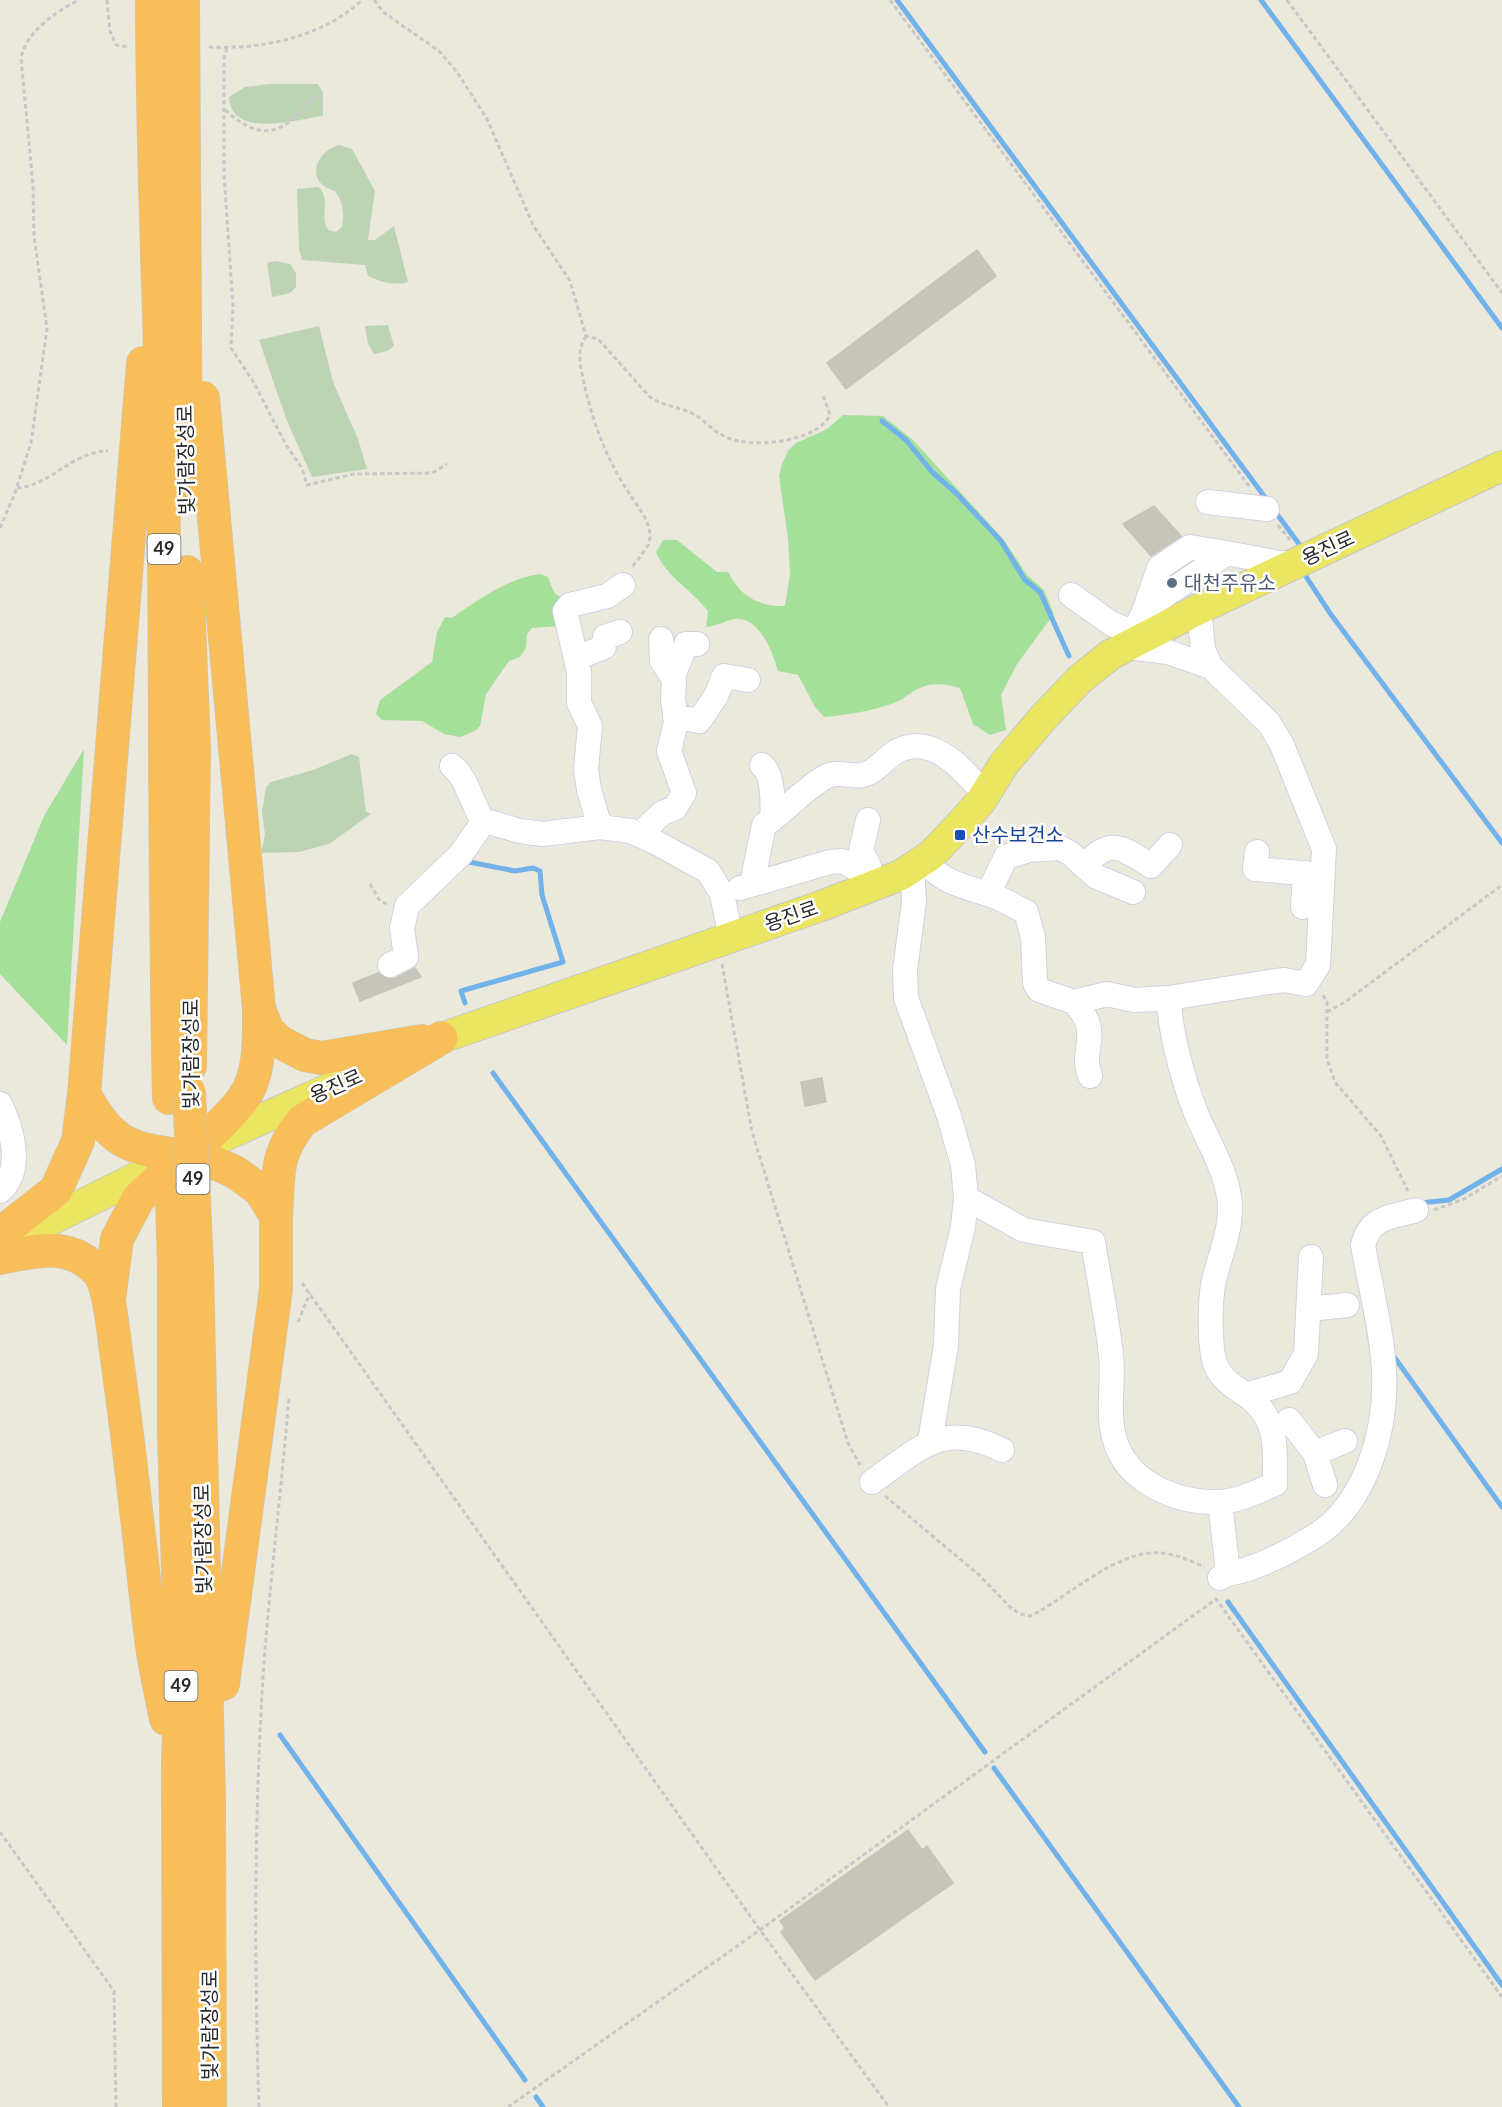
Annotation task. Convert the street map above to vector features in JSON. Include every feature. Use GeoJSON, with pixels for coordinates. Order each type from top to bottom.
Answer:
{"type":"FeatureCollection","features":[{"type":"Feature","properties":{"kind":"highway","name":"빛가람장성로"},"geometry":{"type":"LineString","coordinates":[[152,0],[168,228],[194,748],[179,1095],[209,1802],[210,2107]]}},
{"type":"Feature","properties":{"kind":"highway","name":"빛가람장성로"},"geometry":{"type":"LineString","coordinates":[[168,228],[183,0]]}},
{"type":"Feature","properties":{"kind":"highway"},"geometry":{"type":"LineString","coordinates":[[109,1304],[117,1239],[138,1199],[243,1099],[253,1077],[258,1050],[259,1009],[208,438],[168,228]]}},
{"type":"Feature","properties":{"kind":"highway"},"geometry":{"type":"LineString","coordinates":[[0,1234],[56,1190],[78,1141],[168,228]]}},
{"type":"Feature","properties":{"kind":"highway"},"geometry":{"type":"LineString","coordinates":[[259,1009],[268,1031],[280,1042],[304,1055],[321,1058],[447,1036]]}},
{"type":"Feature","properties":{"kind":"highway"},"geometry":{"type":"LineString","coordinates":[[209,1802],[276,1289],[276,1216],[280,1155],[287,1140],[302,1121],[447,1036]]}},
{"type":"Feature","properties":{"kind":"highway"},"geometry":{"type":"LineString","coordinates":[[84,1094],[100,1122],[118,1139],[138,1149],[188,1153],[235,1172],[260,1190],[276,1216]]}},
{"type":"Feature","properties":{"kind":"highway"},"geometry":{"type":"LineString","coordinates":[[0,1258],[50,1248],[68,1251],[85,1260],[99,1273],[109,1304],[132,1467],[150,1633],[178,1787]]}},
{"type":"Feature","properties":{"kind":"highway","name":"빛가람장성로"},"geometry":{"type":"LineString","coordinates":[[179,2107],[178,1787],[181,1677],[174,1435],[185,1265]]}},
{"type":"Feature","properties":{"kind":"main road","name":"용진로"},"geometry":{"type":"LineString","coordinates":[[0,1245],[188,1153],[447,1036],[725,939],[872,878],[917,864],[951,834],[985,794],[1004,764],[1079,680],[1131,640],[1502,466]]}},
{"type":"Feature","properties":{"kind":"street"},"geometry":{"type":"LineString","coordinates":[[1208,502],[1267,509]]}},
{"type":"Feature","properties":{"kind":"street"},"geometry":{"type":"LineString","coordinates":[[1131,640],[1145,609],[1159,568],[1190,547],[1279,563],[1300,561]]}},
{"type":"Feature","properties":{"kind":"street"},"geometry":{"type":"LineString","coordinates":[[600,827],[587,779],[586,757],[590,726],[579,703],[577,658],[567,626],[567,607],[607,596],[623,585]]}},
{"type":"Feature","properties":{"kind":"street"},"geometry":{"type":"LineString","coordinates":[[1071,595],[1131,640],[1211,667],[1258,710],[1282,745],[1324,849],[1303,907]]}},
{"type":"Feature","properties":{"kind":"street"},"geometry":{"type":"LineString","coordinates":[[1199,609],[1203,649],[1211,667]]}},
{"type":"Feature","properties":{"kind":"street"},"geometry":{"type":"LineString","coordinates":[[577,658],[604,647],[605,637],[620,632]]}},
{"type":"Feature","properties":{"kind":"street"},"geometry":{"type":"LineString","coordinates":[[661,639],[662,661],[673,676]]}},
{"type":"Feature","properties":{"kind":"street"},"geometry":{"type":"LineString","coordinates":[[639,835],[662,813],[675,808],[682,800],[684,793],[669,751],[675,716],[673,676],[686,644],[697,645]]}},
{"type":"Feature","properties":{"kind":"street"},"geometry":{"type":"LineString","coordinates":[[675,716],[699,721],[716,696],[724,676],[748,680]]}},
{"type":"Feature","properties":{"kind":"street"},"geometry":{"type":"LineString","coordinates":[[752,885],[764,825],[824,778],[838,772],[859,776],[882,764],[894,753],[909,748],[944,753],[985,794]]}},
{"type":"Feature","properties":{"kind":"street"},"geometry":{"type":"LineString","coordinates":[[762,765],[768,770],[772,790],[772,820]]}},
{"type":"Feature","properties":{"kind":"street"},"geometry":{"type":"LineString","coordinates":[[452,766],[460,772],[477,814],[484,823]]}},
{"type":"Feature","properties":{"kind":"street"},"geometry":{"type":"LineString","coordinates":[[390,965],[406,957],[402,928],[407,906],[461,854],[484,823],[489,822],[520,831],[543,834],[600,827],[639,835],[700,865],[716,881],[722,894],[725,939]]}},
{"type":"Feature","properties":{"kind":"street"},"geometry":{"type":"LineString","coordinates":[[860,829],[861,851],[872,878]]}},
{"type":"Feature","properties":{"kind":"street"},"geometry":{"type":"LineString","coordinates":[[1084,866],[1103,848],[1113,846],[1123,848],[1150,866],[1170,845]]}},
{"type":"Feature","properties":{"kind":"street"},"geometry":{"type":"LineString","coordinates":[[988,894],[1006,857],[1048,847],[1060,848],[1095,876],[1133,892]]}},
{"type":"Feature","properties":{"kind":"street"},"geometry":{"type":"LineString","coordinates":[[722,894],[843,861],[872,878]]}},
{"type":"Feature","properties":{"kind":"street"},"geometry":{"type":"LineString","coordinates":[[930,1441],[946,1346],[948,1289],[963,1227],[966,1198],[963,1165],[949,1116],[906,998],[905,970],[917,864],[957,886],[988,894],[1026,912],[1032,937],[1035,983],[1039,990],[1074,1002],[1107,994],[1134,1000],[1169,998],[1269,981],[1284,980],[1306,984],[1318,965],[1314,874]]}},
{"type":"Feature","properties":{"kind":"street"},"geometry":{"type":"LineString","coordinates":[[1252,866],[1314,874]]}},
{"type":"Feature","properties":{"kind":"street"},"geometry":{"type":"LineString","coordinates":[[1169,998],[1169,1016],[1193,1107],[1218,1162],[1229,1196],[1231,1262],[1213,1286],[1212,1348],[1217,1367],[1228,1382],[1285,1423],[1315,1453],[1325,1485]]}},
{"type":"Feature","properties":{"kind":"street"},"geometry":{"type":"LineString","coordinates":[[1074,1002],[1088,1021],[1090,1028],[1087,1064],[1090,1077]]}},
{"type":"Feature","properties":{"kind":"street"},"geometry":{"type":"LineString","coordinates":[[0,1104],[6,1116],[14,1154],[12,1172],[0,1191]]}},
{"type":"Feature","properties":{"kind":"street"},"geometry":{"type":"LineString","coordinates":[[966,1198],[1024,1230],[1093,1242],[1110,1344],[1110,1415],[1115,1440],[1126,1466],[1157,1489],[1191,1500],[1220,1502],[1249,1495],[1275,1484],[1285,1423]]}},
{"type":"Feature","properties":{"kind":"street"},"geometry":{"type":"LineString","coordinates":[[1220,1502],[1221,1583],[1316,1535],[1344,1510],[1358,1489],[1379,1431],[1384,1403],[1384,1369],[1363,1245],[1366,1231],[1378,1221],[1416,1210]]}},
{"type":"Feature","properties":{"kind":"street"},"geometry":{"type":"LineString","coordinates":[[1246,1395],[1290,1382],[1306,1354],[1311,1257]]}},
{"type":"Feature","properties":{"kind":"street"},"geometry":{"type":"LineString","coordinates":[[1309,1309],[1347,1305]]}},
{"type":"Feature","properties":{"kind":"street"},"geometry":{"type":"LineString","coordinates":[[872,1482],[930,1441],[943,1437],[960,1437],[985,1442],[1002,1450]]}},
{"type":"Feature","properties":{"kind":"street"},"geometry":{"type":"LineString","coordinates":[[1315,1453],[1344,1441]]}},
{"type":"Feature","properties":{"kind":"path"},"geometry":{"type":"LineString","coordinates":[[0,528],[17,488],[31,443],[47,329],[34,236],[33,186],[21,58],[23,46],[43,24],[79,0]]}},
{"type":"Feature","properties":{"kind":"path"},"geometry":{"type":"LineString","coordinates":[[107,0],[110,31],[116,45],[133,48]]}},
{"type":"Feature","properties":{"kind":"path"},"geometry":{"type":"LineString","coordinates":[[209,47],[226,48],[290,39],[330,22],[362,0]]}},
{"type":"Feature","properties":{"kind":"path"},"geometry":{"type":"LineString","coordinates":[[374,0],[383,12],[440,51],[457,72],[487,119],[532,225],[570,281],[586,336],[580,348],[585,391],[602,447],[611,466],[639,507],[651,533],[650,541],[629,570],[623,585]]}},
{"type":"Feature","properties":{"kind":"path"},"geometry":{"type":"LineString","coordinates":[[890,0],[1176,390],[1267,509],[1300,561]]}},
{"type":"Feature","properties":{"kind":"path"},"geometry":{"type":"LineString","coordinates":[[1287,0],[1502,293]]}},
{"type":"Feature","properties":{"kind":"path"},"geometry":{"type":"LineString","coordinates":[[226,48],[224,58],[225,219],[233,306],[231,348],[253,381],[286,445],[302,468],[307,485],[354,474],[432,473],[447,464]]}},
{"type":"Feature","properties":{"kind":"path"},"geometry":{"type":"LineString","coordinates":[[225,110],[238,121],[269,132],[290,124],[317,92]]}},
{"type":"Feature","properties":{"kind":"path"},"geometry":{"type":"LineString","coordinates":[[586,336],[598,339],[650,397],[661,404],[691,412],[723,436],[738,442],[776,442],[815,431],[826,423],[830,415],[823,395]]}},
{"type":"Feature","properties":{"kind":"path"},"geometry":{"type":"LineString","coordinates":[[17,488],[25,488],[48,477],[82,456],[108,451]]}},
{"type":"Feature","properties":{"kind":"path"},"geometry":{"type":"LineString","coordinates":[[1327,1012],[1345,1002],[1502,885]]}},
{"type":"Feature","properties":{"kind":"path"},"geometry":{"type":"LineString","coordinates":[[725,939],[752,1132],[848,1443],[872,1482],[979,1575],[1020,1614],[1030,1616],[1040,1611],[1114,1565],[1138,1554],[1152,1552],[1175,1556],[1205,1568],[1221,1583],[1502,1997]]}},
{"type":"Feature","properties":{"kind":"path"},"geometry":{"type":"LineString","coordinates":[[1308,981],[1318,988],[1327,1002],[1327,1059],[1335,1082],[1381,1136],[1416,1210],[1433,1210],[1450,1205],[1502,1176]]}},
{"type":"Feature","properties":{"kind":"path"},"geometry":{"type":"LineString","coordinates":[[296,1273],[760,1930],[889,2107]]}},
{"type":"Feature","properties":{"kind":"path"},"geometry":{"type":"LineString","coordinates":[[295,1332],[310,1293]]}},
{"type":"Feature","properties":{"kind":"path"},"geometry":{"type":"LineString","coordinates":[[259,2107],[256,2028],[258,1826],[265,1650],[289,1390]]}},
{"type":"Feature","properties":{"kind":"path"},"geometry":{"type":"LineString","coordinates":[[508,2107],[760,1930],[1221,1583]]}},
{"type":"Feature","properties":{"kind":"path"},"geometry":{"type":"LineString","coordinates":[[0,1832],[114,1991],[116,2107]]}},
{"type":"Feature","properties":{"kind":"green space"},"geometry":{"type":"Polygon","coordinates":[[[269,84],[318,84],[323,93],[323,116],[267,124],[241,119],[233,110],[229,97],[245,87],[269,84]]]}},
{"type":"Feature","properties":{"kind":"green space"},"geometry":{"type":"Polygon","coordinates":[[[339,145],[352,149],[375,191],[368,240],[375,240],[394,226],[408,282],[382,282],[368,276],[365,265],[302,260],[299,249],[297,189],[318,187],[324,197],[328,230],[336,232],[342,227],[343,213],[340,200],[335,191],[319,182],[316,175],[316,168],[324,154],[339,145]]]}},
{"type":"Feature","properties":{"kind":"green space"},"geometry":{"type":"Polygon","coordinates":[[[275,261],[290,264],[296,273],[296,287],[290,293],[272,297],[267,263],[275,261]]]}},
{"type":"Feature","properties":{"kind":"green space"},"geometry":{"type":"Polygon","coordinates":[[[388,325],[394,346],[387,351],[374,354],[368,344],[365,326],[388,325]]]}},
{"type":"Feature","properties":{"kind":"green space"},"geometry":{"type":"Polygon","coordinates":[[[319,326],[333,382],[358,439],[367,469],[312,477],[287,421],[259,340],[319,326]]]}},
{"type":"Feature","properties":{"kind":"green space"},"geometry":{"type":"Polygon","coordinates":[[[843,415],[883,416],[913,440],[1004,540],[1027,575],[1044,590],[1054,614],[1017,664],[1001,695],[1006,730],[990,735],[973,724],[960,688],[942,684],[925,686],[897,702],[877,708],[824,717],[815,707],[798,675],[778,671],[764,637],[751,623],[743,619],[734,619],[706,627],[708,611],[666,569],[656,552],[663,540],[677,540],[717,572],[728,572],[744,594],[759,602],[785,606],[790,574],[788,538],[779,476],[782,464],[788,451],[796,443],[827,429],[843,415]]]}},
{"type":"Feature","properties":{"kind":"green space"},"geometry":{"type":"Polygon","coordinates":[[[540,574],[548,577],[554,593],[563,598],[558,601],[559,626],[532,628],[527,634],[526,648],[520,657],[509,661],[486,694],[480,726],[475,731],[460,737],[444,734],[422,721],[382,720],[376,714],[380,700],[432,662],[437,632],[445,617],[452,618],[505,585],[540,574]]]}},
{"type":"Feature","properties":{"kind":"green space"},"geometry":{"type":"Polygon","coordinates":[[[84,749],[67,1045],[0,974],[0,922],[44,816],[84,749]]]}},
{"type":"Feature","properties":{"kind":"green space"},"geometry":{"type":"Polygon","coordinates":[[[352,754],[359,757],[366,812],[371,814],[329,844],[299,852],[261,853],[265,835],[262,811],[266,787],[271,782],[313,770],[352,754]]]}},
{"type":"Feature","properties":{"kind":"building"},"geometry":{"type":"Polygon","coordinates":[[[977,250],[996,276],[846,389],[827,363],[977,250]]]}},
{"type":"Feature","properties":{"kind":"building"},"geometry":{"type":"Polygon","coordinates":[[[1154,506],[1181,536],[1151,556],[1123,524],[1154,506]]]}},
{"type":"Feature","properties":{"kind":"building"},"geometry":{"type":"Polygon","coordinates":[[[415,968],[421,977],[360,1001],[353,983],[378,973],[389,979],[396,978],[415,968]]]}},
{"type":"Feature","properties":{"kind":"building"},"geometry":{"type":"Polygon","coordinates":[[[822,1078],[826,1102],[805,1106],[801,1082],[822,1078]]]}},
{"type":"Feature","properties":{"kind":"building"},"geometry":{"type":"Polygon","coordinates":[[[908,1830],[922,1850],[927,1846],[953,1883],[815,1980],[781,1932],[785,1928],[780,1921],[908,1830]]]}},
{"type":"Feature","properties":{"kind":"waterway"},"geometry":{"type":"LineString","coordinates":[[897,0],[1267,500]]}},
{"type":"Feature","properties":{"kind":"waterway"},"geometry":{"type":"LineString","coordinates":[[1261,0],[1502,328]]}},
{"type":"Feature","properties":{"kind":"waterway"},"geometry":{"type":"LineString","coordinates":[[882,421],[906,440],[933,473],[956,493],[1001,541],[1025,580],[1040,592],[1069,656]]}},
{"type":"Feature","properties":{"kind":"waterway"},"geometry":{"type":"LineString","coordinates":[[1274,510],[1299,544]]}},
{"type":"Feature","properties":{"kind":"waterway"},"geometry":{"type":"LineString","coordinates":[[1305,575],[1332,616],[1502,843]]}},
{"type":"Feature","properties":{"kind":"waterway"},"geometry":{"type":"LineString","coordinates":[[464,861],[515,871],[533,868],[540,871],[542,895],[563,962],[461,991],[465,1003]]}},
{"type":"Feature","properties":{"kind":"waterway"},"geometry":{"type":"LineString","coordinates":[[493,1073],[985,1752]]}},
{"type":"Feature","properties":{"kind":"waterway"},"geometry":{"type":"LineString","coordinates":[[1420,1203],[1449,1200],[1502,1169]]}},
{"type":"Feature","properties":{"kind":"waterway"},"geometry":{"type":"LineString","coordinates":[[1395,1358],[1502,1507]]}},
{"type":"Feature","properties":{"kind":"waterway"},"geometry":{"type":"LineString","coordinates":[[1228,1602],[1502,1985]]}},
{"type":"Feature","properties":{"kind":"waterway"},"geometry":{"type":"LineString","coordinates":[[280,1735],[525,2080]]}},
{"type":"Feature","properties":{"kind":"waterway"},"geometry":{"type":"LineString","coordinates":[[994,1768],[1239,2107]]}},
{"type":"Feature","properties":{"kind":"waterway"},"geometry":{"type":"LineString","coordinates":[[536,2097],[543,2107]]}},
{"type":"Feature","properties":{"kind":"place","name":"대천주유소"},"geometry":{"type":"Point","coordinates":[1172,583]}},
{"type":"Feature","properties":{"kind":"place","name":"산수보건소"},"geometry":{"type":"Point","coordinates":[960,835]}}]}
